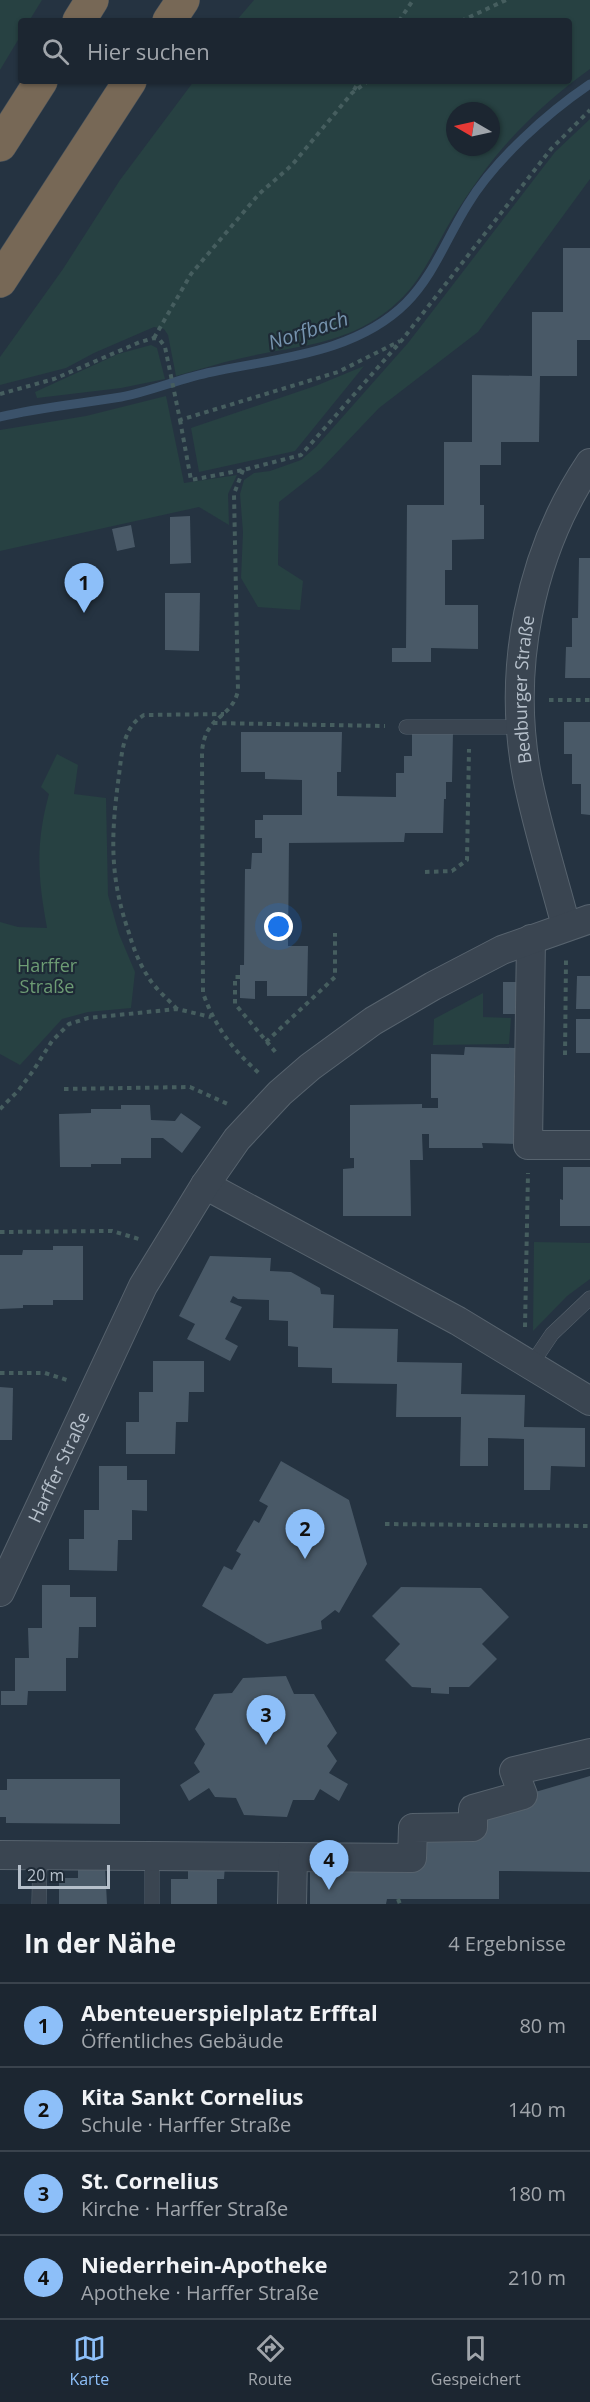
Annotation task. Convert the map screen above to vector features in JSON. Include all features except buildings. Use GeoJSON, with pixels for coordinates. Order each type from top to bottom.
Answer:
{"type":"FeatureCollection","features":[{"type":"Feature","properties":{"kind":"highway"},"geometry":{"type":"LineString","coordinates":[[81,18],[92,0]]}},
{"type":"Feature","properties":{"kind":"highway"},"geometry":{"type":"LineString","coordinates":[[171,18],[183,0]]}},
{"type":"Feature","properties":{"kind":"highway"},"geometry":{"type":"LineString","coordinates":[[0,145],[39,84]]}},
{"type":"Feature","properties":{"kind":"highway"},"geometry":{"type":"LineString","coordinates":[[0,281],[128,84]]}},
{"type":"Feature","properties":{"kind":"street","name":"Bedburger Straße"},"geometry":{"type":"LineString","coordinates":[[578,922],[534,808],[527,776],[520,714],[522,651],[536,584],[564,506],[590,464]]}},
{"type":"Feature","properties":{"kind":"street","name":"Harffer Straße"},"geometry":{"type":"LineString","coordinates":[[0,1593],[143,1286],[237,1139],[297,1078],[373,1021],[502,950],[578,922]]}},
{"type":"Feature","properties":{"kind":"street"},"geometry":{"type":"LineString","coordinates":[[531,939],[528,1145],[590,1145]]}},
{"type":"Feature","properties":{"kind":"street"},"geometry":{"type":"LineString","coordinates":[[206,1185],[458,1321],[590,1401]]}},
{"type":"Feature","properties":{"kind":"street"},"geometry":{"type":"LineString","coordinates":[[0,1855],[411,1858],[413,1828],[473,1827],[473,1809],[523,1795],[514,1771],[590,1754]]}},
{"type":"Feature","properties":{"kind":"street"},"geometry":{"type":"LineString","coordinates":[[292,1904],[293,1858]]}},
{"type":"Feature","properties":{"kind":"lane"},"geometry":{"type":"LineString","coordinates":[[406,727],[469,727],[520,714]]}},
{"type":"Feature","properties":{"kind":"lane"},"geometry":{"type":"LineString","coordinates":[[528,1363],[552,1334],[590,1299]]}},
{"type":"Feature","properties":{"kind":"lane"},"geometry":{"type":"LineString","coordinates":[[39,1904],[40,1855]]}},
{"type":"Feature","properties":{"kind":"lane"},"geometry":{"type":"LineString","coordinates":[[152,1857],[152,1904]]}},
{"type":"Feature","properties":{"kind":"path"},"geometry":{"type":"LineString","coordinates":[[401,18],[412,0]]}},
{"type":"Feature","properties":{"kind":"path"},"geometry":{"type":"LineString","coordinates":[[467,18],[506,0]]}},
{"type":"Feature","properties":{"kind":"path"},"geometry":{"type":"LineString","coordinates":[[154,338],[191,274],[259,194],[292,165],[357,84]]}},
{"type":"Feature","properties":{"kind":"path"},"geometry":{"type":"LineString","coordinates":[[352,93],[364,84]]}},
{"type":"Feature","properties":{"kind":"path"},"geometry":{"type":"LineString","coordinates":[[0,394],[54,379],[122,348],[154,338],[165,347],[191,480],[301,455],[402,340],[544,157],[590,110]]}},
{"type":"Feature","properties":{"kind":"path"},"geometry":{"type":"LineString","coordinates":[[180,420],[338,372],[402,340]]}},
{"type":"Feature","properties":{"kind":"path"},"geometry":{"type":"LineString","coordinates":[[243,470],[234,494],[238,691],[236,701],[212,723],[203,740],[201,768],[203,993],[211,1017],[232,1047],[249,1065]]}},
{"type":"Feature","properties":{"kind":"path"},"geometry":{"type":"LineString","coordinates":[[520,714],[590,700]]}},
{"type":"Feature","properties":{"kind":"path"},"geometry":{"type":"LineString","coordinates":[[177,1009],[147,976],[134,949],[116,891],[112,848],[122,757],[126,736],[133,721],[144,715],[180,712],[224,714]]}},
{"type":"Feature","properties":{"kind":"path"},"geometry":{"type":"LineString","coordinates":[[212,723],[406,727]]}},
{"type":"Feature","properties":{"kind":"path"},"geometry":{"type":"LineString","coordinates":[[425,872],[452,871],[467,860],[469,727]]}},
{"type":"Feature","properties":{"kind":"path"},"geometry":{"type":"LineString","coordinates":[[565,1055],[578,922]]}},
{"type":"Feature","properties":{"kind":"path"},"geometry":{"type":"LineString","coordinates":[[266,1042],[335,977],[335,933]]}},
{"type":"Feature","properties":{"kind":"path"},"geometry":{"type":"LineString","coordinates":[[240,977],[235,977],[235,1004],[297,1078]]}},
{"type":"Feature","properties":{"kind":"path"},"geometry":{"type":"LineString","coordinates":[[0,1109],[18,1091],[52,1041],[69,1024],[88,1018],[177,1009],[211,1017]]}},
{"type":"Feature","properties":{"kind":"path"},"geometry":{"type":"LineString","coordinates":[[64,1089],[190,1087],[258,1117]]}},
{"type":"Feature","properties":{"kind":"path"},"geometry":{"type":"LineString","coordinates":[[528,1145],[528,1363]]}},
{"type":"Feature","properties":{"kind":"path"},"geometry":{"type":"LineString","coordinates":[[0,1232],[112,1232],[167,1247]]}},
{"type":"Feature","properties":{"kind":"path"},"geometry":{"type":"LineString","coordinates":[[0,1373],[45,1372],[94,1389]]}},
{"type":"Feature","properties":{"kind":"path"},"geometry":{"type":"LineString","coordinates":[[385,1524],[590,1526]]}},
{"type":"Feature","properties":{"kind":"green space"},"geometry":{"type":"Polygon","coordinates":[[[0,0],[42,0],[31,18],[18,18],[18,40],[0,70],[0,0]]]}},
{"type":"Feature","properties":{"kind":"green space"},"geometry":{"type":"Polygon","coordinates":[[[254,0],[590,0],[590,69],[572,83],[572,18],[239,18],[254,0]]]}},
{"type":"Feature","properties":{"kind":"green space"},"geometry":{"type":"Polygon","coordinates":[[[192,84],[570,84],[545,105],[500,152],[500,102],[446,102],[446,156],[496,156],[462,204],[409,290],[376,319],[344,335],[233,360],[176,376],[168,335],[164,329],[154,327],[66,368],[0,385],[0,357],[63,269],[120,180],[192,84]]]}},
{"type":"Feature","properties":{"kind":"green space"},"geometry":{"type":"Polygon","coordinates":[[[590,119],[590,179],[478,332],[379,408],[321,469],[279,502],[278,565],[303,581],[300,610],[258,607],[241,578],[243,532],[240,494],[244,480],[254,473],[270,471],[301,460],[316,447],[408,343],[555,152],[590,119]]]}},
{"type":"Feature","properties":{"kind":"green space"},"geometry":{"type":"Polygon","coordinates":[[[151,345],[157,348],[165,379],[121,388],[37,398],[35,392],[118,354],[151,345]]]}},
{"type":"Feature","properties":{"kind":"green space"},"geometry":{"type":"Polygon","coordinates":[[[364,366],[295,451],[199,472],[191,428],[318,385],[364,366]]]}},
{"type":"Feature","properties":{"kind":"green space"},"geometry":{"type":"Polygon","coordinates":[[[166,396],[184,483],[237,475],[228,494],[229,525],[199,507],[0,551],[0,430],[86,416],[166,396]]]}},
{"type":"Feature","properties":{"kind":"green space"},"geometry":{"type":"Polygon","coordinates":[[[57,754],[78,765],[74,794],[106,798],[108,895],[119,934],[135,972],[131,1008],[88,1012],[62,1019],[20,1065],[0,1054],[0,922],[18,927],[47,928],[39,861],[49,794],[41,787],[57,754]]]}},
{"type":"Feature","properties":{"kind":"green space"},"geometry":{"type":"Polygon","coordinates":[[[483,993],[483,1017],[511,1018],[509,1044],[433,1045],[434,1019],[483,993]]]}},
{"type":"Feature","properties":{"kind":"green space"},"geometry":{"type":"Polygon","coordinates":[[[534,1242],[590,1243],[590,1279],[567,1296],[533,1331],[534,1242]]]}},
{"type":"Feature","properties":{"kind":"waterway","name":"Norfbach"},"geometry":{"type":"LineString","coordinates":[[0,417],[133,394],[200,375],[315,351],[364,333],[386,320],[416,292],[479,187],[507,154],[540,123],[590,84]]}},
{"type":"Feature","properties":{"kind":"place","name":"Abenteuerspielplatz Erfftal"},"geometry":{"type":"Point","coordinates":[84,613]}},
{"type":"Feature","properties":{"kind":"place","name":"Kita Sankt Cornelius"},"geometry":{"type":"Point","coordinates":[305,1559]}},
{"type":"Feature","properties":{"kind":"place","name":"St. Cornelius"},"geometry":{"type":"Point","coordinates":[266,1745]}},
{"type":"Feature","properties":{"kind":"place","name":"Niederrhein-Apotheke"},"geometry":{"type":"Point","coordinates":[329,1890]}}]}
